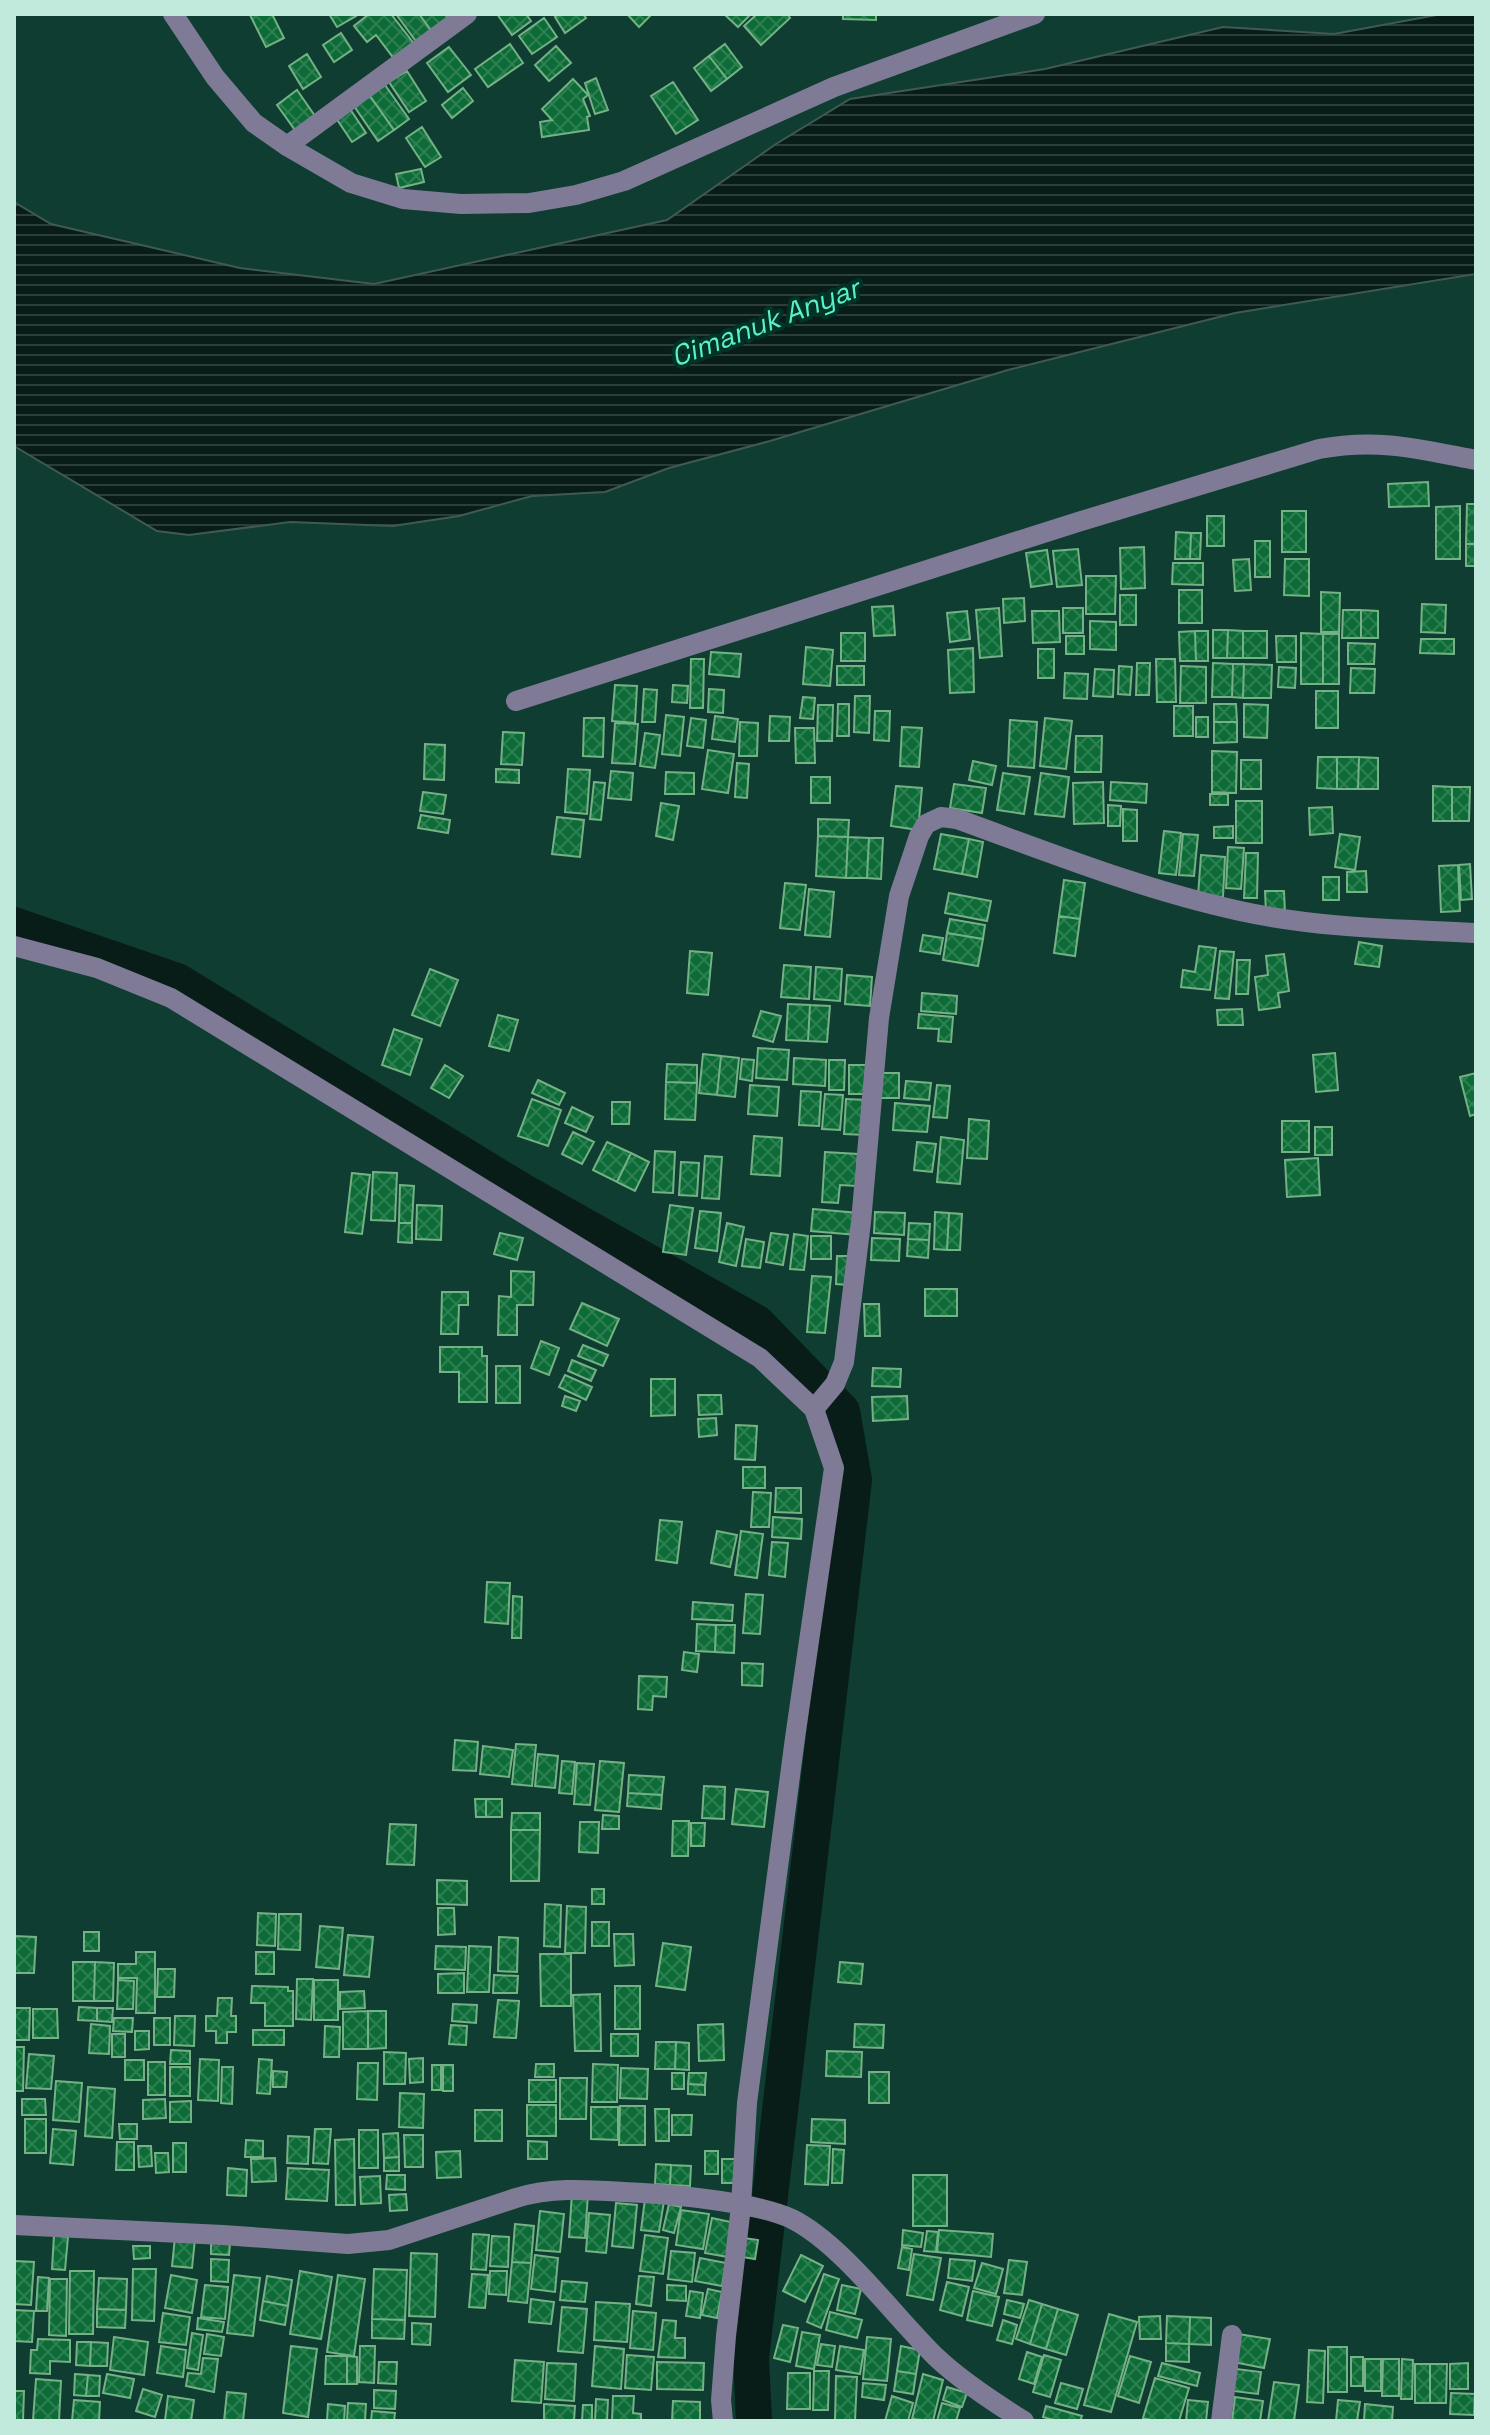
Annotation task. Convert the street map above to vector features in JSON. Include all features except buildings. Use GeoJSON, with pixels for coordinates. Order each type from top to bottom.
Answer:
{"type":"FeatureCollection","features":[{"type":"Feature","properties":{"kind":"street"},"geometry":{"type":"LineString","coordinates":[[173,14],[215,77],[254,123],[287,146],[351,183],[403,199],[474,204],[529,203],[624,181],[834,87],[1035,14]]}},
{"type":"Feature","properties":{"kind":"street"},"geometry":{"type":"LineString","coordinates":[[287,146],[467,14]]}},
{"type":"Feature","properties":{"kind":"street"},"geometry":{"type":"LineString","coordinates":[[516,701],[1078,522],[1319,449],[1350,443],[1393,444],[1476,460]]}},
{"type":"Feature","properties":{"kind":"street"},"geometry":{"type":"LineString","coordinates":[[818,1405],[835,1384],[844,1362],[879,1018],[899,896],[919,836],[934,818],[946,816],[1096,871],[1240,911],[1313,923],[1476,933]]}},
{"type":"Feature","properties":{"kind":"street"},"geometry":{"type":"LineString","coordinates":[[14,946],[97,968],[171,998],[760,1358],[818,1405],[834,1468],[747,2103],[750,2208],[726,2336],[721,2400],[723,2421]]}},
{"type":"Feature","properties":{"kind":"street"},"geometry":{"type":"LineString","coordinates":[[14,2225],[348,2244],[389,2240],[535,2192],[596,2190],[677,2194],[750,2208],[790,2218],[823,2238],[938,2359],[1024,2421]]}},
{"type":"Feature","properties":{"kind":"street"},"geometry":{"type":"LineString","coordinates":[[1221,2421],[1232,2335]]}},
{"type":"Feature","properties":{"kind":"water","name":"Cimanuk Anyar"},"geometry":{"type":"Polygon","coordinates":[[[1442,14],[1476,14],[1476,274],[1235,313],[1008,370],[669,468],[605,492],[532,496],[459,516],[393,526],[290,522],[189,535],[157,531],[14,446],[14,202],[51,224],[240,268],[374,284],[667,220],[776,144],[850,99],[1045,69],[1223,27],[1334,34],[1442,14]]]}},
{"type":"Feature","properties":{"kind":"waterway"},"geometry":{"type":"LineString","coordinates":[[14,925],[177,981],[522,1191],[757,1323],[842,1411],[854,1480],[751,2358],[754,2421]]}}]}
